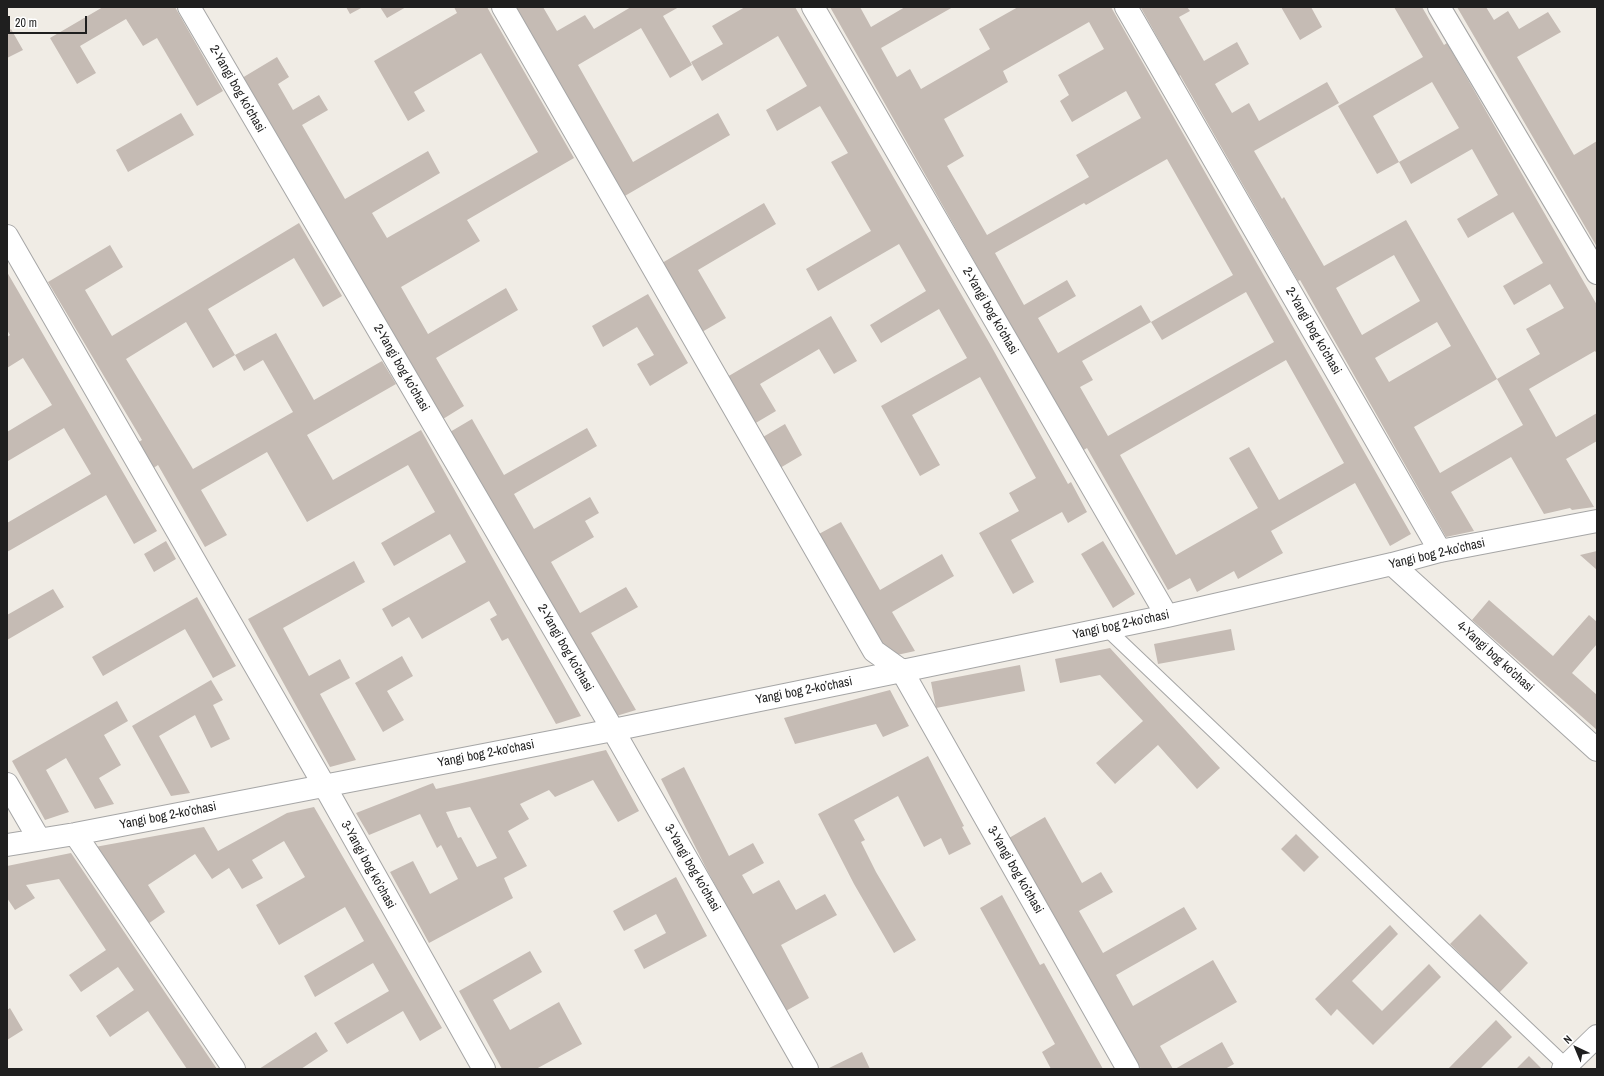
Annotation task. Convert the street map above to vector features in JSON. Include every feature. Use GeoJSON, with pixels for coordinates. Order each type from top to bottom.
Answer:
{"type":"FeatureCollection","features":[{"type":"Feature","properties":{"kind":"street","name":"2-Yangi bog koʼchasi"},"geometry":{"type":"LineString","coordinates":[[189,7],[613,730]]}},
{"type":"Feature","properties":{"kind":"street"},"geometry":{"type":"LineString","coordinates":[[503,7],[874,651],[902,671]]}},
{"type":"Feature","properties":{"kind":"street","name":"2-Yangi bog koʼchasi"},"geometry":{"type":"LineString","coordinates":[[812,7],[1167,616]]}},
{"type":"Feature","properties":{"kind":"street","name":"2-Yangi bog koʼchasi"},"geometry":{"type":"LineString","coordinates":[[1126,7],[1440,551]]}},
{"type":"Feature","properties":{"kind":"street"},"geometry":{"type":"LineString","coordinates":[[1439,7],[1597,273]]}},
{"type":"Feature","properties":{"kind":"street"},"geometry":{"type":"LineString","coordinates":[[7,236],[324,785]]}},
{"type":"Feature","properties":{"kind":"street","name":"Yangi bog 2-koʼchasi"},"geometry":{"type":"LineString","coordinates":[[7,845],[75,834],[613,730],[1167,616],[1392,564],[1440,551],[1597,521]]}},
{"type":"Feature","properties":{"kind":"street","name":"4-Yangi bog koʼchasi"},"geometry":{"type":"LineString","coordinates":[[1392,564],[1597,750]]}},
{"type":"Feature","properties":{"kind":"street","name":"3-Yangi bog koʼchasi"},"geometry":{"type":"LineString","coordinates":[[902,671],[1128,1069]]}},
{"type":"Feature","properties":{"kind":"street","name":"3-Yangi bog koʼchasi"},"geometry":{"type":"LineString","coordinates":[[613,730],[807,1069]]}},
{"type":"Feature","properties":{"kind":"street"},"geometry":{"type":"LineString","coordinates":[[7,784],[39,839]]}},
{"type":"Feature","properties":{"kind":"street","name":"3-Yangi bog koʼchasi"},"geometry":{"type":"LineString","coordinates":[[324,785],[484,1069]]}},
{"type":"Feature","properties":{"kind":"street"},"geometry":{"type":"LineString","coordinates":[[75,834],[234,1069]]}},
{"type":"Feature","properties":{"kind":"street"},"geometry":{"type":"LineString","coordinates":[[1565,1068],[1597,1036]]}},
{"type":"Feature","properties":{"kind":"lane"},"geometry":{"type":"LineString","coordinates":[[1106,628],[1565,1068]]}},
{"type":"Feature","properties":{"kind":"building"},"geometry":{"type":"Polygon","coordinates":[[[103,7],[175,7],[223,91],[197,106],[157,38],[143,46],[126,19],[80,46],[96,73],[77,84],[50,38],[103,7]]]}},
{"type":"Feature","properties":{"kind":"building"},"geometry":{"type":"Polygon","coordinates":[[[346,7],[363,7],[350,14],[346,7]]]}},
{"type":"Feature","properties":{"kind":"building"},"geometry":{"type":"Polygon","coordinates":[[[380,7],[406,7],[387,18],[380,7]]]}},
{"type":"Feature","properties":{"kind":"building"},"geometry":{"type":"Polygon","coordinates":[[[454,7],[487,7],[574,158],[467,220],[480,241],[401,287],[428,334],[506,288],[518,310],[436,358],[464,406],[443,419],[242,78],[277,57],[289,77],[278,84],[293,110],[319,95],[328,110],[302,125],[345,199],[428,151],[440,173],[372,213],[387,238],[538,152],[481,53],[414,92],[425,111],[408,121],[374,61],[457,13],[454,7]]]}},
{"type":"Feature","properties":{"kind":"building"},"geometry":{"type":"Polygon","coordinates":[[[514,7],[543,7],[557,31],[585,15],[594,29],[631,7],[679,7],[663,16],[692,65],[670,78],[641,28],[578,65],[633,162],[718,113],[730,135],[623,197],[514,7]]]}},
{"type":"Feature","properties":{"kind":"building"},"geometry":{"type":"Polygon","coordinates":[[[745,7],[795,7],[990,344],[1068,484],[1071,482],[1087,512],[1068,523],[1062,512],[1011,540],[1034,582],[1013,594],[979,533],[1019,511],[1009,493],[1036,478],[980,377],[912,415],[940,465],[920,476],[881,406],[967,358],[939,309],[881,343],[870,325],[926,291],[899,244],[818,291],[806,269],[871,231],[831,162],[848,153],[820,106],[777,131],[766,110],[807,86],[778,36],[702,81],[691,62],[723,44],[712,26],[745,7]]]}},
{"type":"Feature","properties":{"kind":"building"},"geometry":{"type":"Polygon","coordinates":[[[830,7],[860,7],[871,27],[905,7],[953,7],[881,48],[897,77],[910,69],[921,89],[990,49],[979,29],[1018,7],[1111,7],[1411,534],[1390,546],[1355,483],[1271,531],[1283,553],[1238,579],[1234,571],[1197,592],[1190,578],[1168,590],[1087,448],[1082,451],[830,7]],[[1089,22],[1003,71],[1008,82],[944,119],[964,156],[947,166],[987,235],[1089,177],[1076,155],[1141,118],[1126,91],[1072,122],[1060,101],[1069,95],[1058,75],[1104,49],[1089,22]],[[1167,159],[1086,205],[1084,203],[995,253],[1024,305],[1067,280],[1076,296],[1038,318],[1058,353],[1141,305],[1151,322],[1233,275],[1167,159]],[[1246,292],[1162,340],[1151,322],[1082,361],[1093,380],[1080,387],[1108,436],[1274,342],[1246,292]],[[1286,360],[1120,455],[1176,555],[1258,508],[1229,458],[1249,447],[1279,500],[1344,463],[1286,360]]]}},
{"type":"Feature","properties":{"kind":"building"},"geometry":{"type":"Polygon","coordinates":[[[1187,7],[1190,11],[1179,17],[1204,61],[1237,42],[1249,64],[1215,84],[1232,113],[1249,103],[1259,121],[1327,82],[1339,103],[1254,151],[1282,199],[1284,197],[1324,266],[1406,220],[1497,379],[1540,354],[1526,329],[1564,308],[1550,284],[1514,305],[1503,286],[1543,263],[1513,212],[1468,238],[1457,219],[1498,195],[1472,149],[1411,184],[1399,162],[1377,174],[1338,106],[1423,57],[1394,7],[1422,7],[1444,45],[1447,43],[1597,305],[1597,354],[1595,351],[1529,389],[1556,437],[1597,413],[1597,441],[1566,459],[1594,507],[1572,510],[1570,508],[1544,514],[1511,457],[1451,492],[1474,531],[1446,537],[1300,280],[1298,281],[1141,8],[1187,7]],[[1432,82],[1373,116],[1399,162],[1459,128],[1432,82]],[[1394,255],[1336,288],[1362,335],[1420,301],[1394,255]],[[1437,322],[1375,358],[1389,382],[1451,346],[1437,322]],[[1497,379],[1414,427],[1440,473],[1523,425],[1497,379]]]}},
{"type":"Feature","properties":{"kind":"building"},"geometry":{"type":"Polygon","coordinates":[[[1281,7],[1311,7],[1322,27],[1300,40],[1281,7]]]}},
{"type":"Feature","properties":{"kind":"building"},"geometry":{"type":"Polygon","coordinates":[[[1457,7],[1486,7],[1494,20],[1508,11],[1519,29],[1548,12],[1561,32],[1517,57],[1574,155],[1597,141],[1597,247],[1457,7]]]}},
{"type":"Feature","properties":{"kind":"building"},"geometry":{"type":"Polygon","coordinates":[[[11,29],[23,50],[7,58],[7,31],[11,29]]]}},
{"type":"Feature","properties":{"kind":"building"},"geometry":{"type":"Polygon","coordinates":[[[181,113],[194,135],[128,172],[116,150],[181,113]]]}},
{"type":"Feature","properties":{"kind":"building"},"geometry":{"type":"Polygon","coordinates":[[[764,203],[776,224],[698,270],[726,318],[702,332],[662,263],[764,203]]]}},
{"type":"Feature","properties":{"kind":"building"},"geometry":{"type":"Polygon","coordinates":[[[299,223],[342,296],[323,307],[294,258],[208,309],[235,355],[276,333],[314,400],[382,361],[396,384],[307,435],[333,480],[421,430],[581,716],[556,724],[508,638],[502,641],[490,619],[497,615],[489,601],[422,639],[409,617],[392,627],[382,609],[466,562],[450,534],[394,566],[381,543],[435,512],[408,465],[307,522],[267,452],[201,490],[227,535],[205,547],[158,465],[152,469],[137,443],[142,440],[48,282],[110,245],[123,267],[85,290],[112,336],[299,223]],[[186,322],[126,359],[193,469],[293,412],[263,360],[244,371],[235,355],[213,368],[186,322]]]}},
{"type":"Feature","properties":{"kind":"building"},"geometry":{"type":"Polygon","coordinates":[[[7,272],[157,531],[134,544],[106,495],[7,552],[7,523],[91,474],[64,428],[8,461],[7,459],[7,432],[52,405],[23,358],[7,368],[7,337],[10,335],[7,330],[7,272]]]}},
{"type":"Feature","properties":{"kind":"building"},"geometry":{"type":"Polygon","coordinates":[[[648,294],[688,363],[650,386],[637,364],[654,355],[637,327],[603,347],[592,326],[648,294]]]}},
{"type":"Feature","properties":{"kind":"building"},"geometry":{"type":"Polygon","coordinates":[[[831,316],[857,361],[834,374],[819,349],[760,384],[776,411],[754,424],[727,377],[831,316]]]}},
{"type":"Feature","properties":{"kind":"building"},"geometry":{"type":"Polygon","coordinates":[[[472,419],[504,475],[587,428],[597,446],[514,494],[534,529],[590,497],[599,513],[585,521],[594,537],[551,562],[580,613],[626,587],[638,607],[591,633],[636,710],[613,717],[450,432],[472,419]]]}},
{"type":"Feature","properties":{"kind":"building"},"geometry":{"type":"Polygon","coordinates":[[[785,424],[802,455],[780,468],[763,437],[785,424]]]}},
{"type":"Feature","properties":{"kind":"building"},"geometry":{"type":"Polygon","coordinates":[[[841,522],[880,590],[942,554],[954,576],[892,612],[915,651],[888,657],[817,535],[841,522]]]}},
{"type":"Feature","properties":{"kind":"building"},"geometry":{"type":"Polygon","coordinates":[[[166,541],[176,559],[154,572],[144,554],[166,541]]]}},
{"type":"Feature","properties":{"kind":"building"},"geometry":{"type":"Polygon","coordinates":[[[1103,541],[1135,594],[1113,608],[1081,554],[1103,541]]]}},
{"type":"Feature","properties":{"kind":"building"},"geometry":{"type":"Polygon","coordinates":[[[1597,551],[1597,570],[1580,555],[1597,551]]]}},
{"type":"Feature","properties":{"kind":"building"},"geometry":{"type":"Polygon","coordinates":[[[354,561],[365,582],[283,628],[309,676],[340,659],[350,678],[320,694],[356,760],[330,767],[248,619],[354,561]]]}},
{"type":"Feature","properties":{"kind":"building"},"geometry":{"type":"Polygon","coordinates":[[[53,589],[64,607],[7,640],[7,615],[53,589]]]}},
{"type":"Feature","properties":{"kind":"building"},"geometry":{"type":"Polygon","coordinates":[[[197,597],[236,666],[213,678],[185,629],[103,676],[92,657],[197,597]]]}},
{"type":"Feature","properties":{"kind":"building"},"geometry":{"type":"Polygon","coordinates":[[[1489,600],[1553,656],[1589,615],[1597,622],[1597,644],[1572,673],[1597,695],[1597,730],[1472,620],[1489,600]]]}},
{"type":"Feature","properties":{"kind":"building"},"geometry":{"type":"Polygon","coordinates":[[[1231,629],[1235,650],[1158,664],[1154,644],[1231,629]]]}},
{"type":"Feature","properties":{"kind":"building"},"geometry":{"type":"Polygon","coordinates":[[[1110,648],[1220,768],[1197,789],[1158,745],[1115,784],[1096,763],[1143,721],[1100,675],[1060,683],[1055,659],[1110,648]]]}},
{"type":"Feature","properties":{"kind":"building"},"geometry":{"type":"Polygon","coordinates":[[[402,656],[413,676],[387,691],[404,720],[383,732],[355,683],[402,656]]]}},
{"type":"Feature","properties":{"kind":"building"},"geometry":{"type":"Polygon","coordinates":[[[1020,665],[1025,691],[936,708],[931,682],[1020,665]]]}},
{"type":"Feature","properties":{"kind":"building"},"geometry":{"type":"Polygon","coordinates":[[[211,680],[223,700],[213,705],[230,739],[211,748],[195,715],[159,736],[190,793],[171,796],[132,726],[211,680]]]}},
{"type":"Feature","properties":{"kind":"building"},"geometry":{"type":"Polygon","coordinates":[[[890,690],[909,726],[883,737],[876,724],[795,744],[784,718],[890,690]]]}},
{"type":"Feature","properties":{"kind":"building"},"geometry":{"type":"Polygon","coordinates":[[[117,701],[128,721],[104,735],[121,765],[99,778],[114,804],[95,809],[66,758],[46,770],[69,812],[45,820],[12,761],[117,701]]]}},
{"type":"Feature","properties":{"kind":"building"},"geometry":{"type":"Polygon","coordinates":[[[606,750],[639,811],[618,822],[593,780],[555,797],[549,790],[520,804],[529,819],[508,831],[527,866],[504,878],[513,898],[429,943],[390,872],[413,861],[430,894],[458,879],[441,845],[437,848],[420,814],[369,835],[356,813],[433,783],[436,789],[606,750]],[[470,807],[446,812],[458,838],[461,837],[477,867],[497,858],[470,807]]]}},
{"type":"Feature","properties":{"kind":"building"},"geometry":{"type":"Polygon","coordinates":[[[928,756],[964,826],[962,827],[971,844],[949,855],[941,838],[924,847],[898,796],[854,820],[865,840],[861,842],[876,872],[916,940],[894,953],[854,884],[818,814],[928,756]]]}},
{"type":"Feature","properties":{"kind":"building"},"geometry":{"type":"Polygon","coordinates":[[[684,767],[729,856],[753,843],[764,863],[742,875],[753,894],[779,880],[796,910],[825,894],[837,915],[781,945],[809,998],[784,1012],[706,868],[661,779],[684,767]]]}},
{"type":"Feature","properties":{"kind":"building"},"geometry":{"type":"Polygon","coordinates":[[[314,807],[442,1028],[420,1041],[403,1011],[347,1044],[334,1023],[389,991],[373,963],[315,997],[304,976],[364,941],[345,907],[279,945],[256,905],[305,877],[284,841],[252,860],[263,878],[242,889],[229,868],[212,879],[195,854],[148,885],[165,912],[145,926],[95,847],[204,827],[218,851],[287,813],[314,807]]]}},
{"type":"Feature","properties":{"kind":"building"},"geometry":{"type":"Polygon","coordinates":[[[1045,817],[1082,883],[1101,872],[1113,892],[1079,911],[1103,953],[1184,907],[1197,929],[1116,975],[1133,1006],[1213,960],[1237,1002],[1160,1046],[1173,1069],[1141,1069],[1009,838],[1045,817]]]}},
{"type":"Feature","properties":{"kind":"building"},"geometry":{"type":"Polygon","coordinates":[[[1296,834],[1319,857],[1304,872],[1281,849],[1296,834]]]}},
{"type":"Feature","properties":{"kind":"building"},"geometry":{"type":"Polygon","coordinates":[[[71,853],[217,1069],[187,1069],[148,1011],[110,1037],[96,1016],[134,990],[118,967],[81,992],[69,975],[106,950],[59,879],[26,885],[35,898],[15,910],[7,898],[7,866],[71,853]]]}},
{"type":"Feature","properties":{"kind":"building"},"geometry":{"type":"Polygon","coordinates":[[[676,877],[707,936],[644,969],[634,950],[666,933],[656,914],[624,931],[613,911],[676,877]]]}},
{"type":"Feature","properties":{"kind":"building"},"geometry":{"type":"Polygon","coordinates":[[[1002,895],[1040,965],[1044,963],[1103,1069],[1051,1069],[1042,1052],[1055,1044],[980,908],[1002,895]]]}},
{"type":"Feature","properties":{"kind":"building"},"geometry":{"type":"Polygon","coordinates":[[[1480,914],[1528,963],[1499,993],[1450,944],[1480,914]]]}},
{"type":"Feature","properties":{"kind":"building"},"geometry":{"type":"Polygon","coordinates":[[[1390,925],[1398,934],[1352,981],[1382,1011],[1429,964],[1441,977],[1373,1045],[1337,1009],[1331,1016],[1315,999],[1390,925]]]}},
{"type":"Feature","properties":{"kind":"building"},"geometry":{"type":"Polygon","coordinates":[[[530,951],[542,972],[493,1000],[510,1030],[559,1002],[582,1044],[536,1069],[502,1069],[459,991],[530,951]]]}},
{"type":"Feature","properties":{"kind":"building"},"geometry":{"type":"Polygon","coordinates":[[[10,1008],[23,1030],[7,1040],[7,1010],[10,1008]]]}},
{"type":"Feature","properties":{"kind":"building"},"geometry":{"type":"Polygon","coordinates":[[[1496,1020],[1512,1037],[1480,1069],[1448,1069],[1496,1020]]]}},
{"type":"Feature","properties":{"kind":"building"},"geometry":{"type":"Polygon","coordinates":[[[316,1032],[328,1051],[301,1069],[259,1069],[316,1032]]]}},
{"type":"Feature","properties":{"kind":"building"},"geometry":{"type":"Polygon","coordinates":[[[1222,1042],[1234,1064],[1225,1069],[1175,1069],[1222,1042]]]}},
{"type":"Feature","properties":{"kind":"building"},"geometry":{"type":"Polygon","coordinates":[[[862,1052],[870,1069],[827,1069],[862,1052]]]}},
{"type":"Feature","properties":{"kind":"building"},"geometry":{"type":"Polygon","coordinates":[[[1529,1056],[1542,1069],[1516,1069],[1529,1056]]]}}]}
